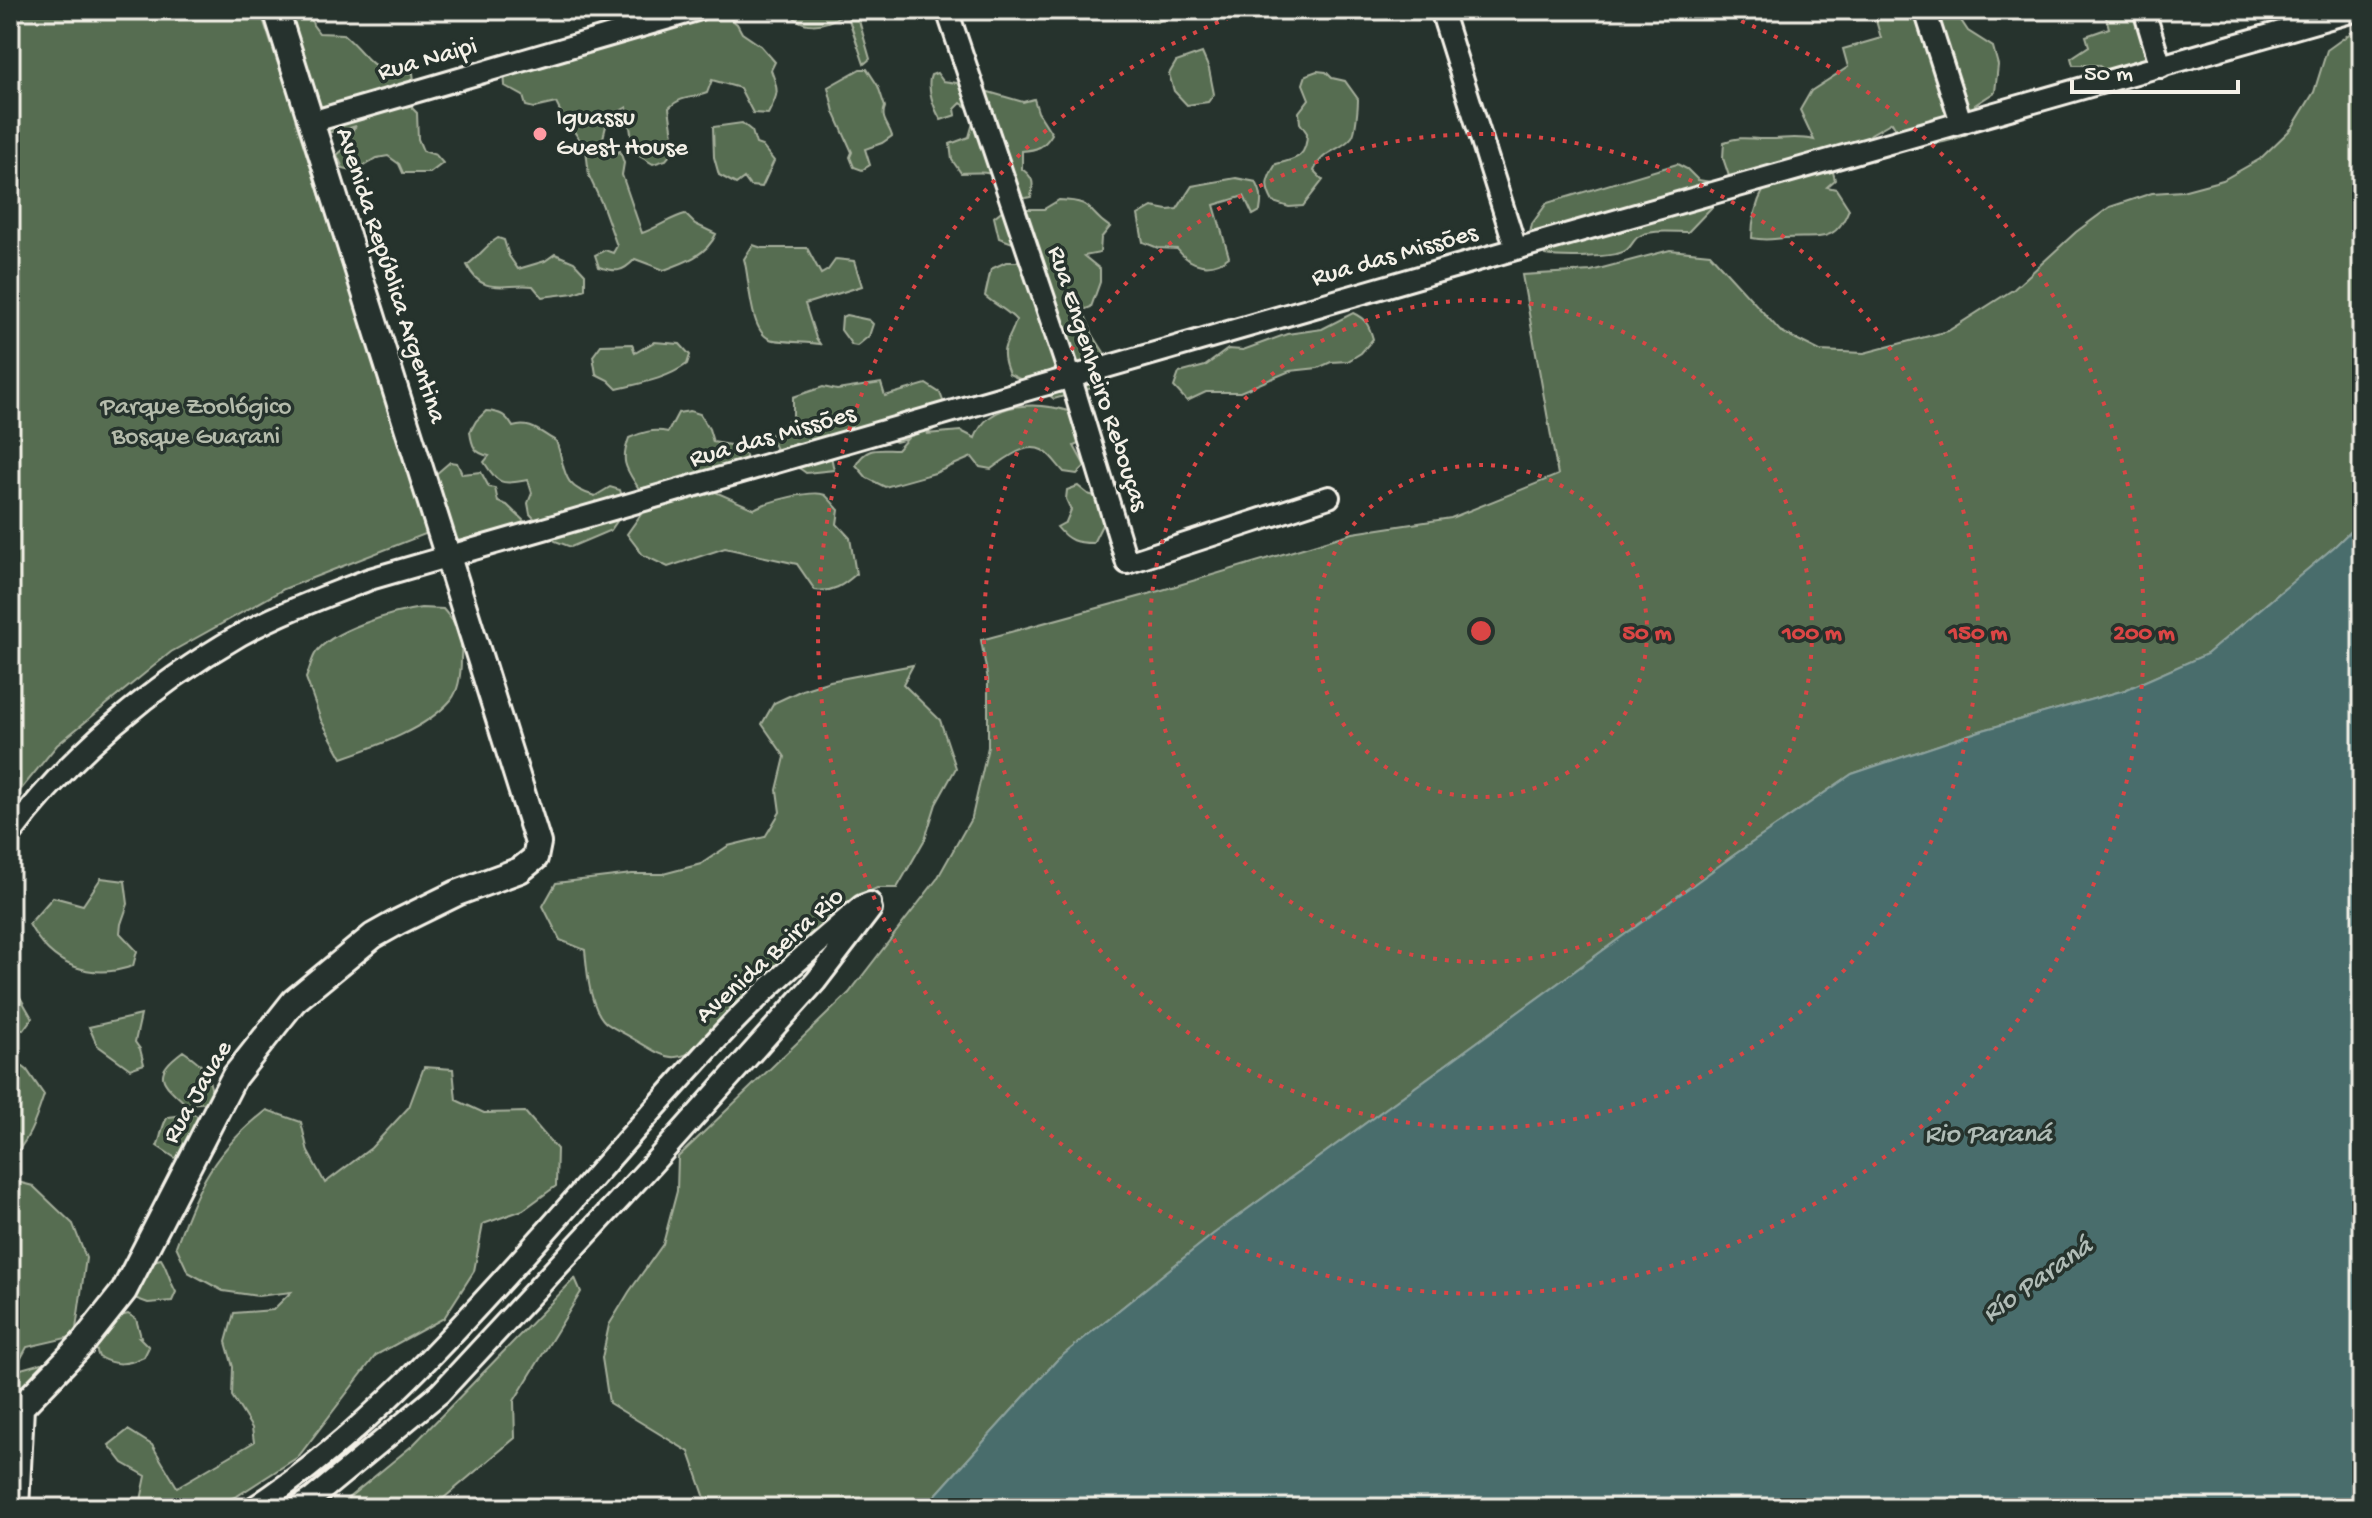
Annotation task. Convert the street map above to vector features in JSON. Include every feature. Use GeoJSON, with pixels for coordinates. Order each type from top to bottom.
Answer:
{"type":"FeatureCollection","features":[{"type":"Feature","properties":{"kind":"street","name":"Avenida República Argentina"},"geometry":{"type":"LineString","coordinates":[[276,10],[538,843]]}},
{"type":"Feature","properties":{"kind":"street","name":"Rua Naipi"},"geometry":{"type":"LineString","coordinates":[[311,122],[697,10]]}},
{"type":"Feature","properties":{"kind":"street","name":"Rua Engenheiro Rebouças"},"geometry":{"type":"LineString","coordinates":[[947,10],[1071,379],[1127,563],[1329,497]]}},
{"type":"Feature","properties":{"kind":"street"},"geometry":{"type":"LineString","coordinates":[[1441,10],[1516,249]]}},
{"type":"Feature","properties":{"kind":"street"},"geometry":{"type":"LineString","coordinates":[[1925,10],[1961,122]]}},
{"type":"Feature","properties":{"kind":"street"},"geometry":{"type":"LineString","coordinates":[[2144,10],[2161,67]]}},
{"type":"Feature","properties":{"kind":"street","name":"Rua das Missões"},"geometry":{"type":"LineString","coordinates":[[448,558],[1516,249],[2358,10]]}},
{"type":"Feature","properties":{"kind":"street"},"geometry":{"type":"LineString","coordinates":[[10,835],[62,773],[123,718],[203,659],[241,635],[299,606],[370,579],[448,558]]}},
{"type":"Feature","properties":{"kind":"street","name":"Rua Javae"},"geometry":{"type":"LineString","coordinates":[[16,1411],[82,1344],[124,1291],[234,1077],[294,1001],[373,936],[457,893],[520,870],[535,858],[538,843]]}},
{"type":"Feature","properties":{"kind":"street","name":"Avenida Beira Rio"},"geometry":{"type":"LineString","coordinates":[[253,1508],[285,1487],[386,1400],[459,1328],[730,1026],[799,959],[862,906],[870,903],[871,911],[816,981],[646,1171],[440,1393],[298,1508]]}},
{"type":"Feature","properties":{"kind":"street"},"geometry":{"type":"LineString","coordinates":[[16,1411],[16,1508]]}},
{"type":"Feature","properties":{"kind":"green space","name":"Parque Zoológico Bosque Guarani"},"geometry":{"type":"Polygon","coordinates":[[[10,10],[260,10],[281,73],[283,70],[262,10],[309,10],[319,33],[343,34],[379,68],[413,73],[416,95],[412,108],[417,113],[418,139],[423,151],[436,155],[443,163],[430,173],[403,173],[399,164],[388,156],[377,158],[355,171],[343,168],[337,155],[350,144],[356,126],[317,132],[296,122],[428,533],[284,589],[171,652],[57,745],[10,803],[10,10]]]}},
{"type":"Feature","properties":{"kind":"green space"},"geometry":{"type":"Polygon","coordinates":[[[856,10],[870,59],[864,64],[848,17],[806,24],[789,11],[856,10]]]}},
{"type":"Feature","properties":{"kind":"green space"},"geometry":{"type":"Polygon","coordinates":[[[1141,10],[1183,10],[1157,22],[1145,21],[1141,10]]]}},
{"type":"Feature","properties":{"kind":"green space"},"geometry":{"type":"Polygon","coordinates":[[[1873,10],[1954,10],[1968,31],[1993,47],[1998,65],[1995,92],[1975,105],[1967,134],[1961,137],[1935,144],[1917,144],[1903,138],[1892,122],[1871,134],[1853,153],[1830,160],[1835,180],[1827,187],[1836,189],[1849,209],[1844,221],[1831,234],[1765,240],[1752,238],[1755,213],[1764,189],[1757,183],[1730,179],[1723,158],[1724,142],[1742,138],[1814,140],[1800,110],[1811,91],[1848,67],[1843,49],[1881,38],[1873,10]]]}},
{"type":"Feature","properties":{"kind":"green space"},"geometry":{"type":"Polygon","coordinates":[[[2104,10],[2140,10],[2163,50],[2172,56],[2176,71],[2149,78],[2103,77],[2102,68],[2098,65],[2073,65],[2071,58],[2089,46],[2086,36],[2109,28],[2104,10]]]}},
{"type":"Feature","properties":{"kind":"green space"},"geometry":{"type":"Polygon","coordinates":[[[694,13],[726,15],[742,33],[761,46],[775,62],[771,70],[777,92],[774,101],[768,114],[753,113],[740,88],[712,80],[707,93],[683,99],[669,108],[675,149],[666,160],[653,164],[634,153],[627,107],[608,118],[603,138],[611,156],[620,151],[624,163],[622,175],[642,233],[685,214],[695,224],[716,234],[701,253],[664,270],[635,259],[618,270],[599,267],[595,255],[605,250],[613,253],[617,246],[589,176],[586,149],[567,125],[556,103],[534,108],[526,106],[523,96],[505,86],[504,70],[694,13]]]}},
{"type":"Feature","properties":{"kind":"green space"},"geometry":{"type":"Polygon","coordinates":[[[2362,25],[2362,520],[2207,654],[2125,690],[1983,730],[1852,774],[1734,855],[1212,1235],[1057,1360],[924,1508],[703,1508],[706,1501],[689,1452],[609,1403],[602,1358],[609,1325],[663,1244],[677,1191],[678,1157],[849,993],[937,879],[972,817],[988,747],[988,680],[981,640],[1353,533],[1451,518],[1558,475],[1522,275],[1591,271],[1670,250],[1710,254],[1780,331],[1820,351],[1864,353],[1948,331],[2014,289],[2076,232],[2110,207],[2152,193],[2182,191],[2223,180],[2260,159],[2292,128],[2314,92],[2327,50],[2362,25]]]}},
{"type":"Feature","properties":{"kind":"green space"},"geometry":{"type":"Polygon","coordinates":[[[1202,53],[1214,94],[1208,102],[1187,105],[1174,91],[1169,74],[1176,62],[1202,53]]]}},
{"type":"Feature","properties":{"kind":"green space"},"geometry":{"type":"Polygon","coordinates":[[[860,69],[867,69],[878,86],[885,107],[884,119],[892,136],[865,149],[870,165],[862,170],[854,167],[850,157],[852,152],[834,112],[828,87],[860,69]]]}},
{"type":"Feature","properties":{"kind":"green space"},"geometry":{"type":"Polygon","coordinates":[[[1317,71],[1345,81],[1358,99],[1355,130],[1347,142],[1318,164],[1314,171],[1323,180],[1303,206],[1289,207],[1273,202],[1267,183],[1276,164],[1303,152],[1307,133],[1300,123],[1299,112],[1309,99],[1303,84],[1306,75],[1317,71]]]}},
{"type":"Feature","properties":{"kind":"green space"},"geometry":{"type":"Polygon","coordinates":[[[937,73],[943,81],[964,84],[971,101],[968,108],[961,103],[955,109],[956,115],[941,120],[929,86],[931,75],[937,73]]]}},
{"type":"Feature","properties":{"kind":"green space"},"geometry":{"type":"Polygon","coordinates":[[[985,91],[1023,102],[1034,99],[1052,134],[1040,147],[1022,151],[1022,169],[1032,181],[1031,197],[1016,200],[999,178],[989,173],[961,173],[952,160],[950,144],[969,137],[973,123],[972,105],[985,91]]]}},
{"type":"Feature","properties":{"kind":"green space"},"geometry":{"type":"Polygon","coordinates":[[[742,123],[752,131],[756,144],[762,146],[774,161],[762,187],[750,186],[744,178],[736,184],[719,175],[714,157],[713,127],[742,123]]]}},
{"type":"Feature","properties":{"kind":"green space"},"geometry":{"type":"Polygon","coordinates":[[[1677,164],[1698,180],[1718,183],[1712,207],[1688,232],[1649,233],[1638,237],[1625,251],[1586,257],[1545,255],[1541,239],[1529,238],[1532,224],[1547,203],[1677,164]]]}},
{"type":"Feature","properties":{"kind":"green space"},"geometry":{"type":"Polygon","coordinates":[[[1236,178],[1256,182],[1261,203],[1260,211],[1253,215],[1244,196],[1214,205],[1229,257],[1215,264],[1202,265],[1188,260],[1177,249],[1158,248],[1143,242],[1138,215],[1152,207],[1177,209],[1192,186],[1236,178]]]}},
{"type":"Feature","properties":{"kind":"green space"},"geometry":{"type":"Polygon","coordinates":[[[1059,200],[1085,205],[1110,227],[1101,238],[1100,253],[1084,256],[1100,269],[1100,282],[1091,307],[1083,310],[1093,335],[1107,357],[1099,363],[1096,387],[1054,399],[1043,390],[1009,374],[1004,351],[1016,320],[985,296],[991,269],[1006,262],[1017,262],[1023,254],[1013,243],[999,238],[994,217],[1004,209],[1044,209],[1059,200]]]}},
{"type":"Feature","properties":{"kind":"green space"},"geometry":{"type":"Polygon","coordinates":[[[498,238],[504,240],[509,256],[518,269],[545,261],[555,254],[574,262],[585,274],[585,289],[542,297],[533,286],[495,286],[480,281],[467,265],[498,238]]]}},
{"type":"Feature","properties":{"kind":"green space"},"geometry":{"type":"Polygon","coordinates":[[[753,245],[762,248],[807,248],[821,274],[836,259],[854,261],[862,286],[805,304],[820,344],[774,340],[763,334],[754,315],[744,259],[753,245]]]}},
{"type":"Feature","properties":{"kind":"green space"},"geometry":{"type":"Polygon","coordinates":[[[1353,313],[1366,323],[1373,339],[1361,353],[1348,361],[1290,371],[1240,392],[1206,392],[1187,401],[1174,387],[1179,373],[1205,366],[1228,349],[1243,350],[1287,334],[1322,329],[1353,313]]]}},
{"type":"Feature","properties":{"kind":"green space"},"geometry":{"type":"Polygon","coordinates":[[[846,315],[869,320],[873,324],[869,336],[857,346],[852,345],[841,330],[842,317],[846,315]]]}},
{"type":"Feature","properties":{"kind":"green space"},"geometry":{"type":"Polygon","coordinates":[[[654,342],[680,344],[690,355],[687,364],[662,377],[617,389],[596,374],[593,356],[601,345],[632,344],[635,353],[654,342]]]}},
{"type":"Feature","properties":{"kind":"green space"},"geometry":{"type":"Polygon","coordinates":[[[881,383],[885,396],[926,384],[940,393],[948,414],[926,434],[961,431],[975,438],[982,425],[992,416],[1017,407],[1045,406],[1072,412],[1086,440],[1074,446],[1085,466],[1077,474],[1064,472],[1044,451],[1028,448],[1012,454],[991,469],[980,467],[972,457],[935,473],[885,487],[867,478],[856,465],[868,452],[897,450],[907,439],[896,442],[886,437],[830,452],[834,470],[806,473],[775,448],[771,434],[793,417],[793,397],[823,387],[837,390],[881,383]]]}},
{"type":"Feature","properties":{"kind":"green space"},"geometry":{"type":"Polygon","coordinates":[[[486,411],[502,415],[513,427],[530,427],[556,441],[566,476],[583,492],[595,496],[610,487],[620,490],[626,508],[611,530],[571,547],[555,541],[530,514],[528,503],[532,493],[528,480],[502,482],[497,479],[484,462],[489,456],[477,451],[473,445],[470,432],[486,411]]]}},
{"type":"Feature","properties":{"kind":"green space"},"geometry":{"type":"Polygon","coordinates":[[[690,411],[700,414],[713,442],[730,445],[746,455],[748,466],[704,487],[754,509],[800,495],[825,495],[839,510],[837,524],[850,538],[856,574],[837,587],[821,591],[815,590],[797,564],[725,548],[668,567],[643,555],[627,534],[649,503],[678,480],[639,489],[626,465],[629,438],[648,432],[668,432],[678,413],[690,411]]]}},
{"type":"Feature","properties":{"kind":"green space"},"geometry":{"type":"Polygon","coordinates":[[[450,462],[457,463],[462,474],[481,472],[489,487],[495,488],[498,502],[507,505],[527,524],[472,545],[457,539],[444,520],[429,480],[450,462]]]}},
{"type":"Feature","properties":{"kind":"green space"},"geometry":{"type":"Polygon","coordinates":[[[1078,486],[1088,494],[1101,498],[1107,515],[1093,543],[1073,540],[1057,527],[1066,522],[1071,510],[1066,499],[1067,490],[1078,486]]]}},
{"type":"Feature","properties":{"kind":"green space"},"geometry":{"type":"Polygon","coordinates":[[[421,608],[443,609],[459,631],[461,669],[454,696],[441,710],[415,728],[342,758],[321,720],[306,678],[315,654],[334,637],[348,630],[421,608]]]}},
{"type":"Feature","properties":{"kind":"green space"},"geometry":{"type":"Polygon","coordinates":[[[913,665],[903,684],[940,720],[956,768],[936,804],[925,839],[897,888],[877,888],[836,907],[809,943],[704,1044],[684,1056],[660,1054],[605,1022],[592,997],[585,950],[560,940],[543,906],[556,883],[632,874],[663,874],[701,864],[728,846],[765,837],[780,812],[777,790],[785,757],[762,724],[774,703],[830,681],[913,665]]]}},
{"type":"Feature","properties":{"kind":"green space"},"geometry":{"type":"Polygon","coordinates":[[[101,878],[125,881],[128,904],[120,933],[137,951],[133,966],[101,972],[73,966],[60,959],[48,950],[29,924],[53,897],[83,905],[101,878]]]}},
{"type":"Feature","properties":{"kind":"green space"},"geometry":{"type":"Polygon","coordinates":[[[10,987],[17,992],[32,1018],[23,1030],[10,1026],[10,987]]]}},
{"type":"Feature","properties":{"kind":"green space"},"geometry":{"type":"Polygon","coordinates":[[[141,1015],[135,1042],[144,1064],[130,1069],[97,1045],[89,1027],[141,1015]]]}},
{"type":"Feature","properties":{"kind":"green space"},"geometry":{"type":"Polygon","coordinates":[[[183,1051],[206,1072],[214,1102],[186,1104],[165,1083],[163,1072],[183,1051]]]}},
{"type":"Feature","properties":{"kind":"green space"},"geometry":{"type":"Polygon","coordinates":[[[10,1057],[27,1070],[44,1095],[27,1138],[10,1159],[10,1057]]]}},
{"type":"Feature","properties":{"kind":"green space"},"geometry":{"type":"Polygon","coordinates":[[[424,1067],[453,1069],[456,1100],[484,1113],[525,1112],[557,1149],[556,1186],[523,1210],[483,1224],[474,1271],[444,1318],[376,1355],[298,1457],[237,1496],[209,1508],[144,1508],[140,1505],[146,1476],[123,1463],[109,1445],[128,1430],[152,1445],[177,1487],[254,1442],[252,1428],[232,1396],[233,1367],[226,1342],[234,1313],[273,1310],[291,1292],[258,1296],[223,1291],[188,1272],[176,1246],[210,1170],[234,1140],[267,1110],[301,1122],[308,1152],[325,1183],[371,1148],[409,1107],[424,1067]]]}},
{"type":"Feature","properties":{"kind":"green space"},"geometry":{"type":"Polygon","coordinates":[[[194,1114],[214,1131],[216,1137],[213,1149],[199,1163],[180,1161],[157,1146],[168,1117],[194,1114]]]}},
{"type":"Feature","properties":{"kind":"green space"},"geometry":{"type":"Polygon","coordinates":[[[10,1180],[33,1186],[73,1224],[86,1258],[75,1336],[27,1347],[14,1371],[49,1361],[10,1417],[10,1180]]]}},
{"type":"Feature","properties":{"kind":"green space"},"geometry":{"type":"Polygon","coordinates":[[[161,1259],[176,1292],[172,1301],[148,1303],[137,1299],[134,1295],[149,1262],[161,1259]]]}},
{"type":"Feature","properties":{"kind":"green space"},"geometry":{"type":"Polygon","coordinates":[[[575,1278],[581,1292],[514,1401],[515,1438],[432,1508],[336,1508],[413,1445],[575,1278]]]}},
{"type":"Feature","properties":{"kind":"green space"},"geometry":{"type":"Polygon","coordinates":[[[128,1314],[136,1319],[139,1337],[149,1347],[144,1357],[121,1363],[99,1357],[92,1338],[109,1319],[128,1314]]]}},
{"type":"Feature","properties":{"kind":"water","name":"Rio Paraná"},"geometry":{"type":"Polygon","coordinates":[[[2362,520],[2362,1508],[924,1508],[1057,1360],[1212,1235],[1734,855],[1852,774],[1983,730],[2125,690],[2207,654],[2362,520]]]}},
{"type":"Feature","properties":{"kind":"place","name":"Iguassu Guest House"},"geometry":{"type":"Point","coordinates":[540,134]}},
{"type":"Feature","properties":{"kind":"water label","name":"Río Paraná"},"geometry":{"type":"Point","coordinates":[2038,1281]}}]}
